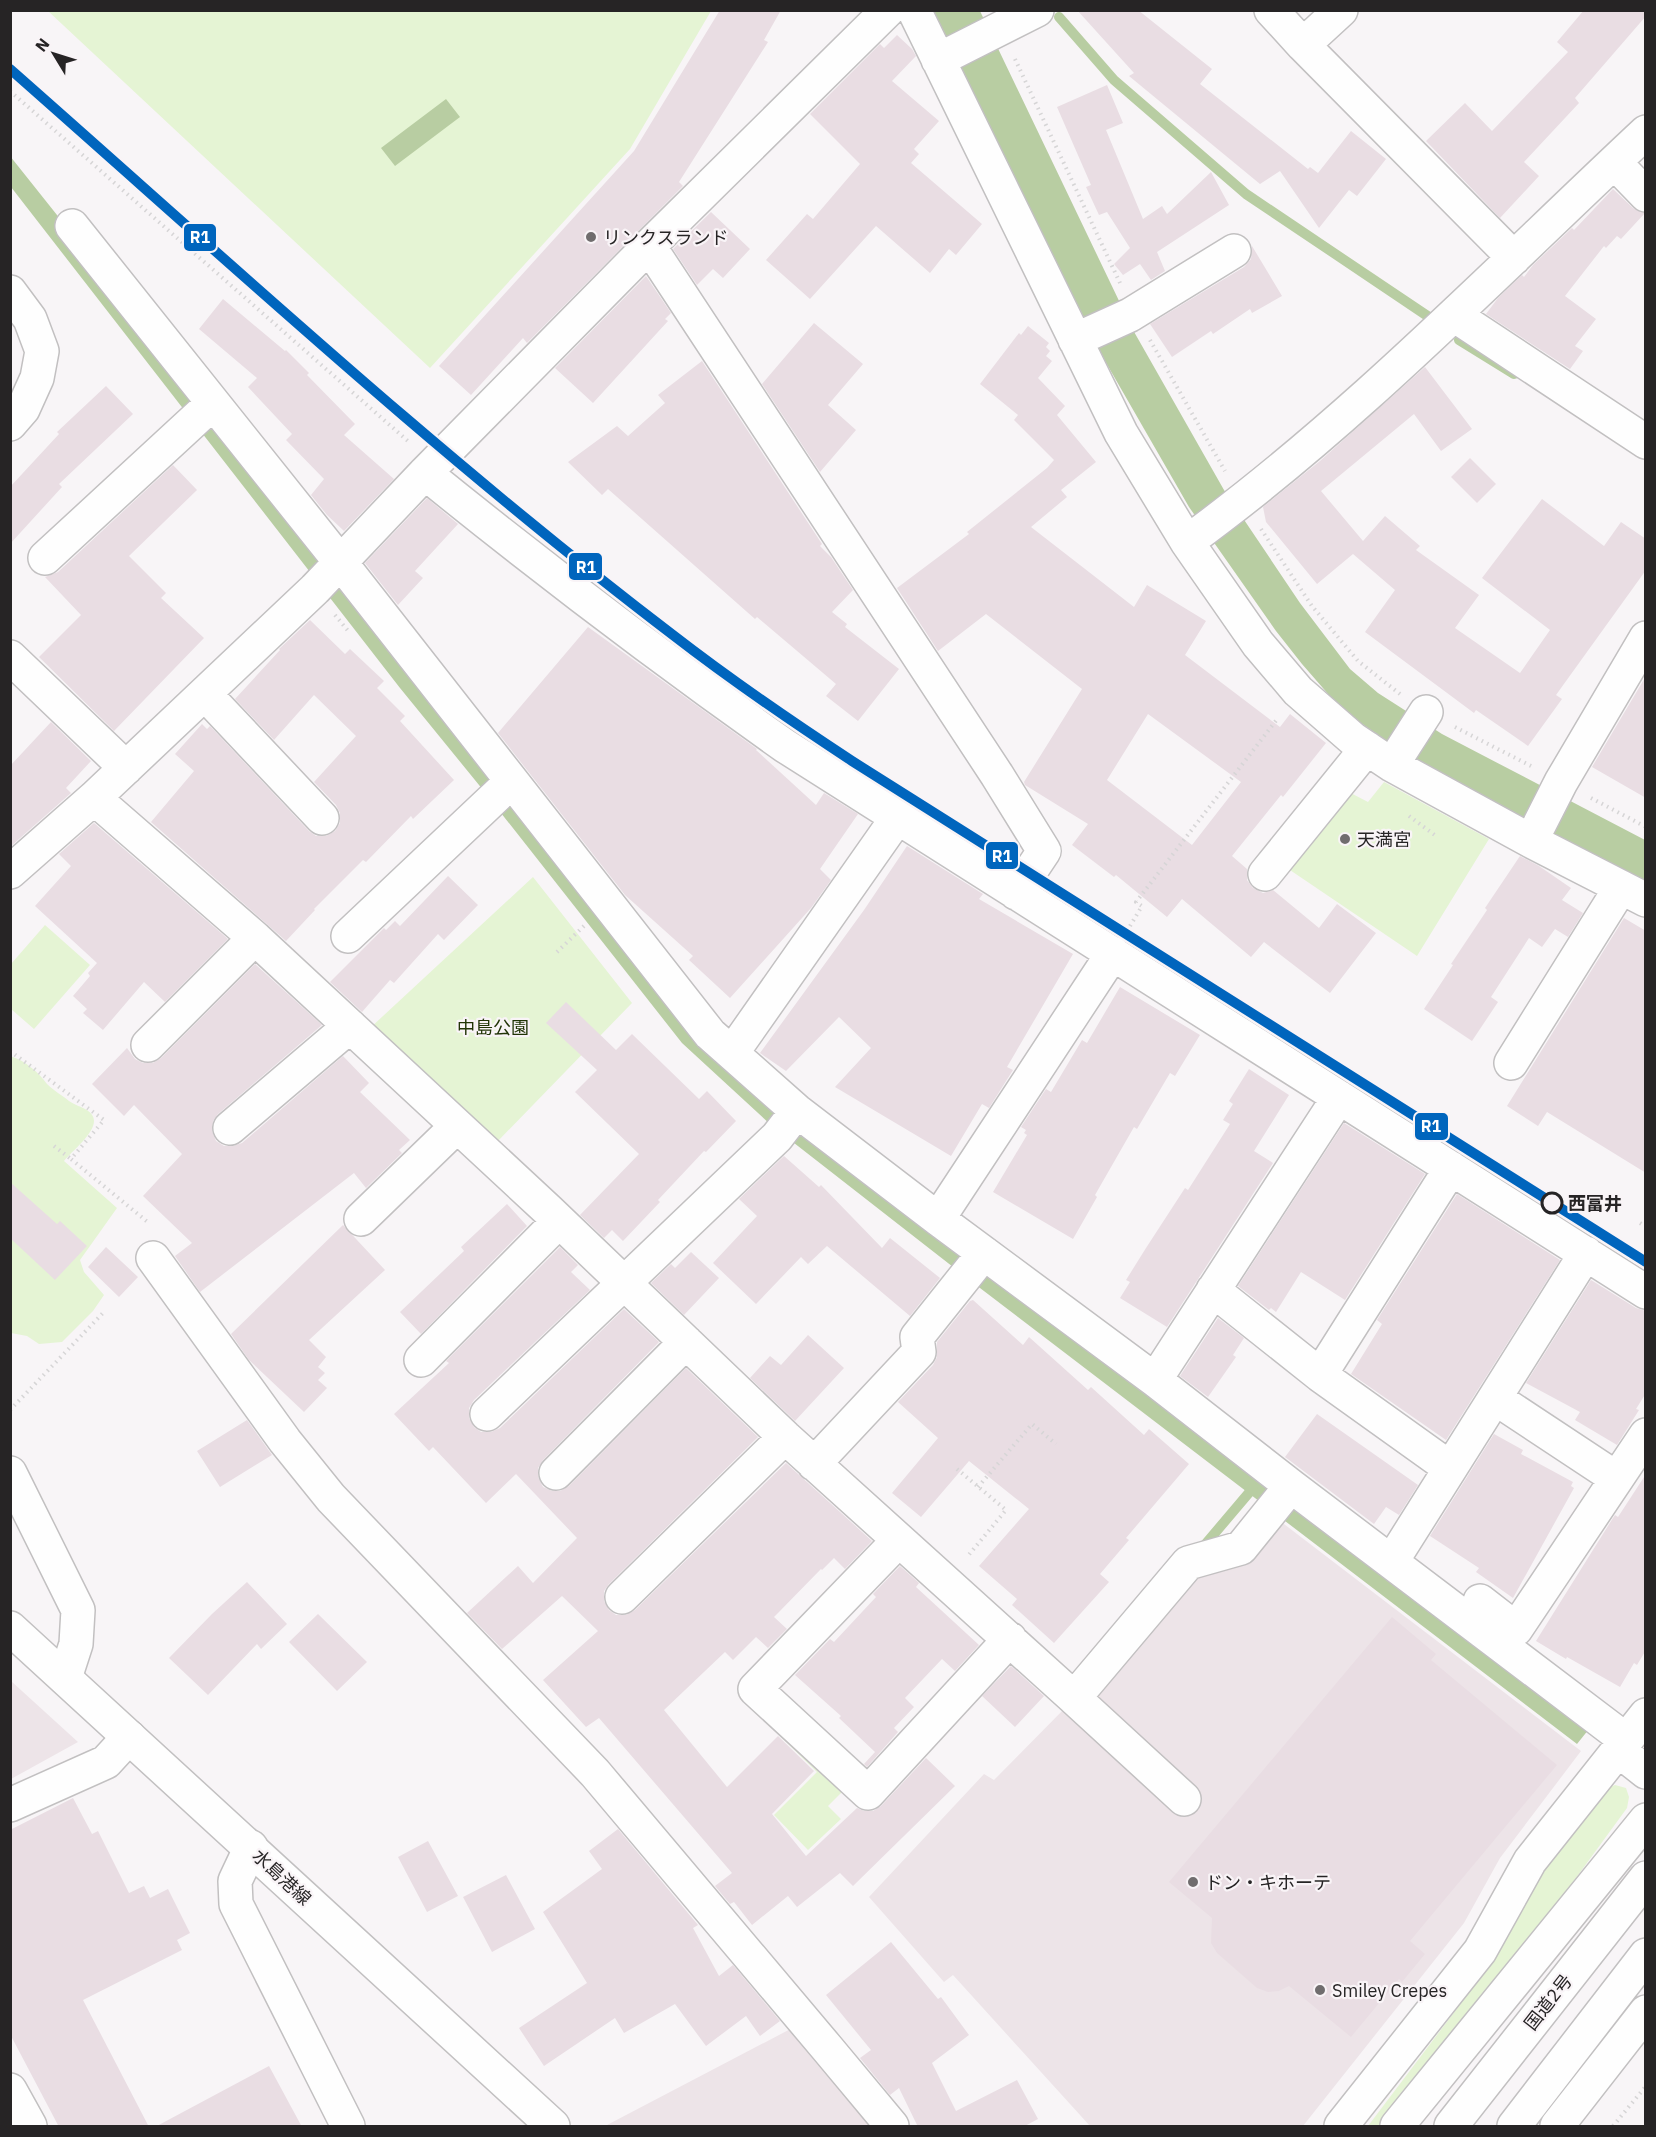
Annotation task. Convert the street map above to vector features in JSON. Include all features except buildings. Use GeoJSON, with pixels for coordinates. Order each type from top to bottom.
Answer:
{"type":"FeatureCollection","features":[{"type":"Feature","properties":{"kind":"main road"},"geometry":{"type":"LineString","coordinates":[[12,867],[94,798],[330,574],[429,469],[649,246],[888,10]]}},
{"type":"Feature","properties":{"kind":"main road"},"geometry":{"type":"LineString","coordinates":[[914,10],[944,57],[1081,338],[1121,433],[1194,536],[1258,644],[1299,691],[1353,739],[1534,836],[1633,893],[1511,1063]]}},
{"type":"Feature","properties":{"kind":"main road"},"geometry":{"type":"LineString","coordinates":[[944,57],[1037,10]]}},
{"type":"Feature","properties":{"kind":"main road"},"geometry":{"type":"LineString","coordinates":[[1271,10],[1514,258]]}},
{"type":"Feature","properties":{"kind":"main road"},"geometry":{"type":"LineString","coordinates":[[1303,45],[1341,10]]}},
{"type":"Feature","properties":{"kind":"main road"},"geometry":{"type":"LineString","coordinates":[[1194,536],[1240,503],[1454,315],[1646,132]]}},
{"type":"Feature","properties":{"kind":"main road"},"geometry":{"type":"LineString","coordinates":[[1614,162],[1646,195]]}},
{"type":"Feature","properties":{"kind":"main road"},"geometry":{"type":"LineString","coordinates":[[72,226],[202,413],[501,791],[710,1034],[732,1053],[789,1122],[938,1219],[976,1263],[1155,1380],[1281,1499],[1398,1553],[1516,1629],[1646,1435]]}},
{"type":"Feature","properties":{"kind":"main road"},"geometry":{"type":"LineString","coordinates":[[649,246],[1044,851],[1016,893]]}},
{"type":"Feature","properties":{"kind":"main road"},"geometry":{"type":"LineString","coordinates":[[1081,338],[1132,314],[1234,251]]}},
{"type":"Feature","properties":{"kind":"main road"},"geometry":{"type":"LineString","coordinates":[[10,292],[30,319],[42,351],[37,378],[23,409],[10,424]]}},
{"type":"Feature","properties":{"kind":"main road"},"geometry":{"type":"LineString","coordinates":[[1454,315],[1646,442]]}},
{"type":"Feature","properties":{"kind":"main road"},"geometry":{"type":"LineString","coordinates":[[45,558],[202,413]]}},
{"type":"Feature","properties":{"kind":"main road"},"geometry":{"type":"LineString","coordinates":[[429,469],[524,553],[672,665],[785,746],[1646,1292]]}},
{"type":"Feature","properties":{"kind":"main road"},"geometry":{"type":"LineString","coordinates":[[1534,836],[1559,786],[1646,638]]}},
{"type":"Feature","properties":{"kind":"main road"},"geometry":{"type":"LineString","coordinates":[[10,657],[126,768]]}},
{"type":"Feature","properties":{"kind":"main road"},"geometry":{"type":"LineString","coordinates":[[205,694],[322,818]]}},
{"type":"Feature","properties":{"kind":"main road"},"geometry":{"type":"LineString","coordinates":[[1265,874],[1386,756],[1424,715]]}},
{"type":"Feature","properties":{"kind":"main road"},"geometry":{"type":"LineString","coordinates":[[348,936],[501,791]]}},
{"type":"Feature","properties":{"kind":"main road"},"geometry":{"type":"LineString","coordinates":[[94,798],[255,938],[560,1221],[814,1464],[1010,1639],[1184,1799]]}},
{"type":"Feature","properties":{"kind":"main road"},"geometry":{"type":"LineString","coordinates":[[732,1053],[897,818]]}},
{"type":"Feature","properties":{"kind":"main road"},"geometry":{"type":"LineString","coordinates":[[148,1045],[255,938]]}},
{"type":"Feature","properties":{"kind":"main road"},"geometry":{"type":"LineString","coordinates":[[938,1219],[1113,953]]}},
{"type":"Feature","properties":{"kind":"main road"},"geometry":{"type":"LineString","coordinates":[[230,1128],[350,1026]]}},
{"type":"Feature","properties":{"kind":"main road"},"geometry":{"type":"LineString","coordinates":[[1155,1380],[1339,1097]]}},
{"type":"Feature","properties":{"kind":"main road"},"geometry":{"type":"LineString","coordinates":[[487,1414],[789,1122]]}},
{"type":"Feature","properties":{"kind":"main road"},"geometry":{"type":"LineString","coordinates":[[362,1219],[457,1126]]}},
{"type":"Feature","properties":{"kind":"main road"},"geometry":{"type":"LineString","coordinates":[[1320,1375],[1451,1168]]}},
{"type":"Feature","properties":{"kind":"main road"},"geometry":{"type":"LineString","coordinates":[[421,1360],[560,1221]]}},
{"type":"Feature","properties":{"kind":"main road"},"geometry":{"type":"LineString","coordinates":[[1398,1553],[1586,1253]]}},
{"type":"Feature","properties":{"kind":"main road"},"geometry":{"type":"LineString","coordinates":[[153,1258],[285,1441],[331,1498],[595,1773],[820,2038],[892,2127]]}},
{"type":"Feature","properties":{"kind":"main road"},"geometry":{"type":"LineString","coordinates":[[814,1464],[919,1352],[917,1337],[976,1263]]}},
{"type":"Feature","properties":{"kind":"main road"},"geometry":{"type":"LineString","coordinates":[[1213,1290],[1320,1375],[1450,1468]]}},
{"type":"Feature","properties":{"kind":"main road"},"geometry":{"type":"LineString","coordinates":[[556,1473],[686,1342]]}},
{"type":"Feature","properties":{"kind":"main road"},"geometry":{"type":"LineString","coordinates":[[1495,1398],[1616,1478]]}},
{"type":"Feature","properties":{"kind":"main road"},"geometry":{"type":"LineString","coordinates":[[622,1597],[785,1437]]}},
{"type":"Feature","properties":{"kind":"main road"},"geometry":{"type":"LineString","coordinates":[[10,1473],[78,1610],[76,1644],[65,1678]]}},
{"type":"Feature","properties":{"kind":"main road"},"geometry":{"type":"LineString","coordinates":[[1074,1698],[1188,1563],[1241,1548],[1281,1499]]}},
{"type":"Feature","properties":{"kind":"main road"},"geometry":{"type":"LineString","coordinates":[[898,1540],[755,1689],[868,1793],[1010,1639]]}},
{"type":"Feature","properties":{"kind":"main road"},"geometry":{"type":"LineString","coordinates":[[1398,1553],[1507,1651],[1630,1735],[1646,1772]]}},
{"type":"Feature","properties":{"kind":"main road","name":"水島港線"},"geometry":{"type":"LineString","coordinates":[[10,1628],[554,2127]]}},
{"type":"Feature","properties":{"kind":"main road"},"geometry":{"type":"LineString","coordinates":[[1341,2127],[1480,1951],[1530,1861],[1630,1735]]}},
{"type":"Feature","properties":{"kind":"main road"},"geometry":{"type":"LineString","coordinates":[[10,1806],[106,1762],[129,1737]]}},
{"type":"Feature","properties":{"kind":"main road"},"geometry":{"type":"LineString","coordinates":[[1397,2127],[1646,1821]]}},
{"type":"Feature","properties":{"kind":"main road"},"geometry":{"type":"LineString","coordinates":[[251,1847],[235,1881],[236,1904],[348,2127]]}},
{"type":"Feature","properties":{"kind":"main road","name":"国道2号"},"geometry":{"type":"LineString","coordinates":[[1452,2127],[1646,1878]]}},
{"type":"Feature","properties":{"kind":"main road"},"geometry":{"type":"LineString","coordinates":[[1514,2127],[1646,1955]]}},
{"type":"Feature","properties":{"kind":"main road"},"geometry":{"type":"LineString","coordinates":[[1557,2127],[1646,2012]]}},
{"type":"Feature","properties":{"kind":"main road"},"geometry":{"type":"LineString","coordinates":[[10,2091],[30,2127]]}},
{"type":"Feature","properties":{"kind":"path"},"geometry":{"type":"LineString","coordinates":[[998,31],[1132,314],[1240,503],[1312,606],[1358,661],[1424,715],[1559,786],[1646,827]]}},
{"type":"Feature","properties":{"kind":"path"},"geometry":{"type":"LineString","coordinates":[[10,90],[429,469]]}},
{"type":"Feature","properties":{"kind":"path"},"geometry":{"type":"LineString","coordinates":[[1113,953],[1143,906],[1137,902],[1299,691]]}},
{"type":"Feature","properties":{"kind":"path"},"geometry":{"type":"LineString","coordinates":[[557,952],[586,923]]}},
{"type":"Feature","properties":{"kind":"path"},"geometry":{"type":"LineString","coordinates":[[10,1051],[104,1120],[71,1160]]}},
{"type":"Feature","properties":{"kind":"path"},"geometry":{"type":"LineString","coordinates":[[54,1146],[161,1233],[153,1258]]}},
{"type":"Feature","properties":{"kind":"path"},"geometry":{"type":"LineString","coordinates":[[1640,1223],[1646,1227]]}},
{"type":"Feature","properties":{"kind":"path"},"geometry":{"type":"LineString","coordinates":[[10,1410],[103,1313]]}},
{"type":"Feature","properties":{"kind":"path"},"geometry":{"type":"LineString","coordinates":[[978,1487],[1032,1424],[1056,1444]]}},
{"type":"Feature","properties":{"kind":"path"},"geometry":{"type":"LineString","coordinates":[[945,1582],[1006,1510],[957,1469]]}},
{"type":"Feature","properties":{"kind":"path"},"geometry":{"type":"LineString","coordinates":[[1613,2127],[1646,2086]]}},
{"type":"Feature","properties":{"kind":"shaded area"},"geometry":{"type":"Polygon","coordinates":[[[932,11],[980,11],[1133,330],[1224,490],[1300,603],[1350,669],[1378,693],[1442,734],[1645,840],[1645,882],[1414,760],[1355,719],[1329,695],[1302,664],[1276,631],[1189,507],[1101,354],[932,11]]]}},
{"type":"Feature","properties":{"kind":"shaded area"},"geometry":{"type":"Polygon","coordinates":[[[446,99],[460,117],[395,166],[381,148],[446,99]]]}},
{"type":"Feature","properties":{"kind":"shaded area"},"geometry":{"type":"Polygon","coordinates":[[[10,156],[194,387],[693,1033],[1593,1724],[1577,1744],[980,1288],[771,1125],[682,1043],[400,688],[11,187],[10,156]]]}},
{"type":"Feature","properties":{"kind":"shaded area"},"geometry":{"type":"Polygon","coordinates":[[[1280,1521],[1581,1751],[1500,1858],[1464,1923],[1303,2126],[1090,2126],[953,1975],[944,1982],[869,1897],[984,1774],[994,1780],[1066,1707],[1094,1703],[1105,1675],[1186,1579],[1280,1521]]]}},
{"type":"Feature","properties":{"kind":"shaded area"},"geometry":{"type":"Polygon","coordinates":[[[11,1681],[78,1742],[11,1779],[11,1681]]]}},
{"type":"Feature","properties":{"kind":"shaded area"},"geometry":{"type":"Polygon","coordinates":[[[800,2024],[884,2126],[607,2125],[800,2024]]]}},
{"type":"Feature","properties":{"kind":"green space"},"geometry":{"type":"Polygon","coordinates":[[[48,11],[711,11],[630,149],[430,368],[48,11]]]}},
{"type":"Feature","properties":{"kind":"green space"},"geometry":{"type":"Polygon","coordinates":[[[1384,782],[1489,839],[1417,956],[1284,866],[1343,789],[1368,802],[1384,782]]]}},
{"type":"Feature","properties":{"kind":"green space","name":"中島公園"},"geometry":{"type":"Polygon","coordinates":[[[533,877],[632,1003],[497,1142],[369,1029],[533,877]]]}},
{"type":"Feature","properties":{"kind":"green space"},"geometry":{"type":"Polygon","coordinates":[[[45,925],[90,965],[34,1029],[11,1009],[11,964],[45,925]]]}},
{"type":"Feature","properties":{"kind":"green space"},"geometry":{"type":"Polygon","coordinates":[[[10,1056],[36,1071],[52,1088],[91,1114],[94,1121],[93,1126],[64,1161],[117,1208],[80,1260],[84,1272],[104,1295],[93,1311],[62,1342],[39,1344],[27,1336],[11,1333],[10,1056]]]}},
{"type":"Feature","properties":{"kind":"green space"},"geometry":{"type":"Polygon","coordinates":[[[788,1726],[848,1786],[828,1806],[841,1819],[808,1850],[774,1815],[817,1772],[779,1735],[788,1726]]]}},
{"type":"Feature","properties":{"kind":"green space"},"geometry":{"type":"Polygon","coordinates":[[[1615,1785],[1626,1788],[1629,1797],[1627,1808],[1479,2011],[1386,2126],[1368,2126],[1468,1994],[1546,1866],[1604,1790],[1615,1785]]]}},
{"type":"Feature","properties":{"kind":"waterway"},"geometry":{"type":"LineString","coordinates":[[1059,17],[1114,80],[1246,194],[1429,317]]}},
{"type":"Feature","properties":{"kind":"waterway"},"geometry":{"type":"LineString","coordinates":[[1459,340],[1514,374]]}},
{"type":"Feature","properties":{"kind":"waterway"},"geometry":{"type":"LineString","coordinates":[[1201,1548],[1253,1488]]}},
{"type":"Feature","properties":{"kind":"railway"},"geometry":{"type":"LineString","coordinates":[[10,69],[155,196]]}},
{"type":"Feature","properties":{"kind":"transit line","name":"R1"},"geometry":{"type":"LineString","coordinates":[[10,69],[419,429],[587,568],[717,668],[852,761],[1646,1262]]}},
{"type":"Feature","properties":{"kind":"place","name":"リンクスランド"},"geometry":{"type":"Point","coordinates":[591,237]}},
{"type":"Feature","properties":{"kind":"place","name":"天満宮"},"geometry":{"type":"Point","coordinates":[1345,839]}},
{"type":"Feature","properties":{"kind":"place","name":"西富井"},"geometry":{"type":"Point","coordinates":[1552,1203]}},
{"type":"Feature","properties":{"kind":"place","name":"ドン・キホーテ"},"geometry":{"type":"Point","coordinates":[1193,1882]}},
{"type":"Feature","properties":{"kind":"place","name":"Smiley Crepes"},"geometry":{"type":"Point","coordinates":[1320,1990]}}]}
